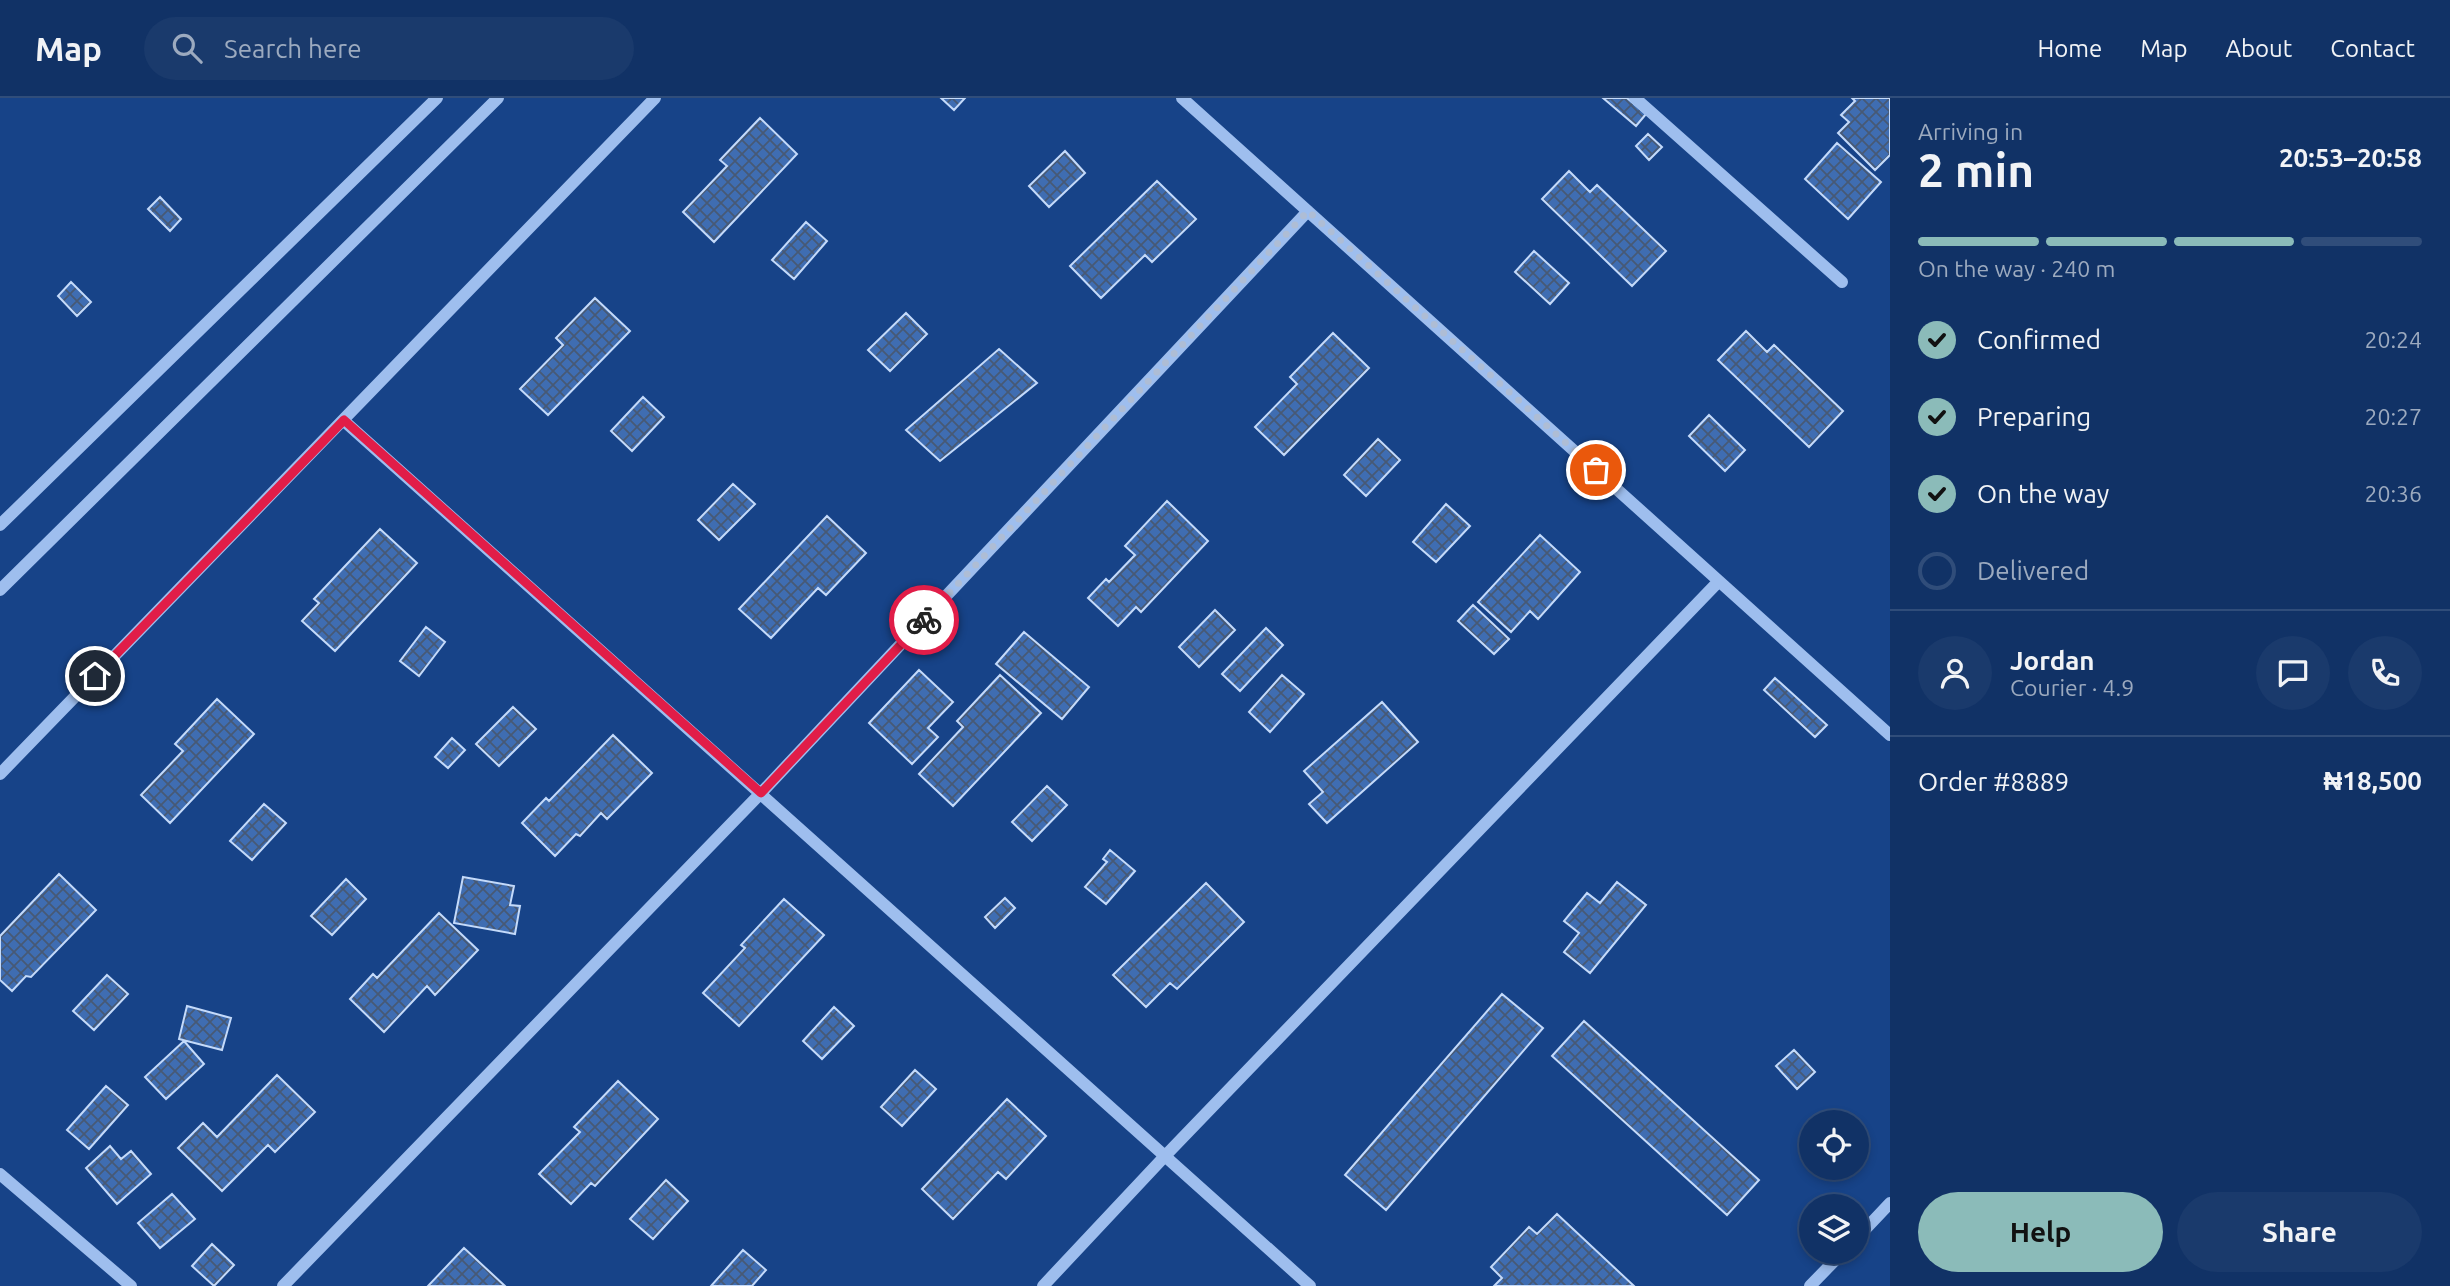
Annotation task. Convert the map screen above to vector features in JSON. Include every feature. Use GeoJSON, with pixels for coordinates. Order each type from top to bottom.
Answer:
{"type":"FeatureCollection","features":[{"type":"Feature","properties":{"kind":"street"},"geometry":{"type":"LineString","coordinates":[[0,525],[437,98]]}},
{"type":"Feature","properties":{"kind":"street"},"geometry":{"type":"LineString","coordinates":[[0,590],[498,98]]}},
{"type":"Feature","properties":{"kind":"street"},"geometry":{"type":"LineString","coordinates":[[0,774],[655,98]]}},
{"type":"Feature","properties":{"kind":"street"},"geometry":{"type":"LineString","coordinates":[[1182,98],[1890,735]]}},
{"type":"Feature","properties":{"kind":"street"},"geometry":{"type":"LineString","coordinates":[[1636,98],[1842,282]]}},
{"type":"Feature","properties":{"kind":"street"},"geometry":{"type":"LineString","coordinates":[[283,1286],[761,793],[1308,211]]}},
{"type":"Feature","properties":{"kind":"street"},"geometry":{"type":"LineString","coordinates":[[344,420],[1310,1286]]}},
{"type":"Feature","properties":{"kind":"street"},"geometry":{"type":"LineString","coordinates":[[1044,1286],[1165,1156],[1719,581]]}},
{"type":"Feature","properties":{"kind":"street"},"geometry":{"type":"LineString","coordinates":[[0,1174],[131,1286]]}},
{"type":"Feature","properties":{"kind":"street"},"geometry":{"type":"LineString","coordinates":[[1869,1225],[1890,1203]]}},
{"type":"Feature","properties":{"kind":"street"},"geometry":{"type":"LineString","coordinates":[[1810,1286],[1831,1264]]}},
{"type":"Feature","properties":{"kind":"building"},"geometry":{"type":"Polygon","coordinates":[[[941,98],[965,98],[954,110],[941,98]]]}},
{"type":"Feature","properties":{"kind":"building"},"geometry":{"type":"Polygon","coordinates":[[[1603,98],[1627,98],[1646,114],[1636,126],[1603,98]]]}},
{"type":"Feature","properties":{"kind":"building"},"geometry":{"type":"Polygon","coordinates":[[[1852,98],[1890,98],[1890,155],[1875,170],[1838,133],[1849,122],[1841,115],[1855,101],[1852,98]]]}},
{"type":"Feature","properties":{"kind":"building"},"geometry":{"type":"Polygon","coordinates":[[[760,118],[797,154],[714,242],[683,212],[727,166],[720,160],[760,118]]]}},
{"type":"Feature","properties":{"kind":"building"},"geometry":{"type":"Polygon","coordinates":[[[1648,134],[1662,147],[1649,160],[1636,146],[1648,134]]]}},
{"type":"Feature","properties":{"kind":"building"},"geometry":{"type":"Polygon","coordinates":[[[1837,143],[1881,182],[1848,219],[1805,179],[1837,143]]]}},
{"type":"Feature","properties":{"kind":"building"},"geometry":{"type":"Polygon","coordinates":[[[1065,151],[1085,173],[1049,207],[1029,186],[1065,151]]]}},
{"type":"Feature","properties":{"kind":"building"},"geometry":{"type":"Polygon","coordinates":[[[1569,171],[1590,192],[1597,185],[1666,251],[1632,286],[1542,199],[1569,171]]]}},
{"type":"Feature","properties":{"kind":"building"},"geometry":{"type":"Polygon","coordinates":[[[1157,181],[1196,219],[1152,262],[1145,255],[1101,298],[1070,266],[1157,181]]]}},
{"type":"Feature","properties":{"kind":"building"},"geometry":{"type":"Polygon","coordinates":[[[160,197],[181,219],[170,231],[148,209],[160,197]]]}},
{"type":"Feature","properties":{"kind":"building"},"geometry":{"type":"Polygon","coordinates":[[[806,222],[827,241],[794,279],[772,260],[806,222]]]}},
{"type":"Feature","properties":{"kind":"building"},"geometry":{"type":"Polygon","coordinates":[[[1534,251],[1569,283],[1550,304],[1515,272],[1534,251]]]}},
{"type":"Feature","properties":{"kind":"building"},"geometry":{"type":"Polygon","coordinates":[[[71,282],[91,302],[77,316],[58,296],[71,282]]]}},
{"type":"Feature","properties":{"kind":"building"},"geometry":{"type":"Polygon","coordinates":[[[595,298],[630,331],[548,415],[520,389],[563,345],[556,338],[595,298]]]}},
{"type":"Feature","properties":{"kind":"building"},"geometry":{"type":"Polygon","coordinates":[[[906,313],[927,334],[890,371],[868,350],[906,313]]]}},
{"type":"Feature","properties":{"kind":"building"},"geometry":{"type":"Polygon","coordinates":[[[1746,331],[1767,352],[1774,345],[1843,411],[1809,447],[1718,360],[1746,331]]]}},
{"type":"Feature","properties":{"kind":"building"},"geometry":{"type":"Polygon","coordinates":[[[1333,333],[1369,368],[1284,455],[1255,427],[1297,384],[1290,377],[1333,333]]]}},
{"type":"Feature","properties":{"kind":"building"},"geometry":{"type":"Polygon","coordinates":[[[999,349],[1037,383],[940,461],[906,430],[999,349]]]}},
{"type":"Feature","properties":{"kind":"building"},"geometry":{"type":"Polygon","coordinates":[[[643,397],[664,417],[632,451],[611,431],[643,397]]]}},
{"type":"Feature","properties":{"kind":"building"},"geometry":{"type":"Polygon","coordinates":[[[1709,415],[1745,450],[1725,471],[1689,436],[1709,415]]]}},
{"type":"Feature","properties":{"kind":"building"},"geometry":{"type":"Polygon","coordinates":[[[1378,439],[1400,460],[1366,496],[1344,475],[1378,439]]]}},
{"type":"Feature","properties":{"kind":"building"},"geometry":{"type":"Polygon","coordinates":[[[733,484],[755,504],[719,540],[698,520],[733,484]]]}},
{"type":"Feature","properties":{"kind":"building"},"geometry":{"type":"Polygon","coordinates":[[[1167,501],[1208,541],[1141,612],[1136,607],[1118,626],[1088,598],[1106,579],[1109,582],[1135,555],[1125,546],[1167,501]]]}},
{"type":"Feature","properties":{"kind":"building"},"geometry":{"type":"Polygon","coordinates":[[[1446,504],[1470,526],[1436,562],[1413,542],[1446,504]]]}},
{"type":"Feature","properties":{"kind":"building"},"geometry":{"type":"Polygon","coordinates":[[[827,516],[866,553],[826,595],[818,588],[771,638],[739,609],[827,516]]]}},
{"type":"Feature","properties":{"kind":"building"},"geometry":{"type":"Polygon","coordinates":[[[380,529],[417,563],[335,651],[302,621],[319,603],[314,599],[380,529]]]}},
{"type":"Feature","properties":{"kind":"building"},"geometry":{"type":"Polygon","coordinates":[[[1540,535],[1580,572],[1538,619],[1530,611],[1511,632],[1478,602],[1540,535]]]}},
{"type":"Feature","properties":{"kind":"building"},"geometry":{"type":"Polygon","coordinates":[[[1473,605],[1509,639],[1494,654],[1458,621],[1473,605]]]}},
{"type":"Feature","properties":{"kind":"building"},"geometry":{"type":"Polygon","coordinates":[[[1215,610],[1235,630],[1199,667],[1179,647],[1215,610]]]}},
{"type":"Feature","properties":{"kind":"building"},"geometry":{"type":"Polygon","coordinates":[[[426,627],[445,642],[419,676],[400,661],[426,627]]]}},
{"type":"Feature","properties":{"kind":"building"},"geometry":{"type":"Polygon","coordinates":[[[1266,628],[1283,645],[1240,691],[1222,674],[1266,628]]]}},
{"type":"Feature","properties":{"kind":"building"},"geometry":{"type":"Polygon","coordinates":[[[1024,632],[1089,687],[1062,719],[996,664],[1024,632]]]}},
{"type":"Feature","properties":{"kind":"building"},"geometry":{"type":"Polygon","coordinates":[[[919,670],[953,702],[928,728],[938,737],[912,764],[869,723],[919,670]]]}},
{"type":"Feature","properties":{"kind":"building"},"geometry":{"type":"Polygon","coordinates":[[[1000,675],[1041,713],[953,806],[919,774],[963,727],[957,721],[1000,675]]]}},
{"type":"Feature","properties":{"kind":"building"},"geometry":{"type":"Polygon","coordinates":[[[1282,675],[1304,694],[1270,732],[1249,712],[1282,675]]]}},
{"type":"Feature","properties":{"kind":"building"},"geometry":{"type":"Polygon","coordinates":[[[1775,678],[1827,725],[1815,737],[1764,690],[1775,678]]]}},
{"type":"Feature","properties":{"kind":"building"},"geometry":{"type":"Polygon","coordinates":[[[217,699],[254,734],[170,823],[141,795],[183,751],[175,744],[217,699]]]}},
{"type":"Feature","properties":{"kind":"building"},"geometry":{"type":"Polygon","coordinates":[[[1382,702],[1418,742],[1327,823],[1309,804],[1323,792],[1304,771],[1382,702]]]}},
{"type":"Feature","properties":{"kind":"building"},"geometry":{"type":"Polygon","coordinates":[[[513,707],[536,729],[499,766],[476,744],[513,707]]]}},
{"type":"Feature","properties":{"kind":"building"},"geometry":{"type":"Polygon","coordinates":[[[613,735],[652,773],[607,819],[601,813],[580,836],[576,834],[555,856],[522,823],[546,798],[549,801],[613,735]]]}},
{"type":"Feature","properties":{"kind":"building"},"geometry":{"type":"Polygon","coordinates":[[[452,738],[465,750],[448,768],[435,757],[452,738]]]}},
{"type":"Feature","properties":{"kind":"building"},"geometry":{"type":"Polygon","coordinates":[[[1047,786],[1067,805],[1032,841],[1012,822],[1047,786]]]}},
{"type":"Feature","properties":{"kind":"building"},"geometry":{"type":"Polygon","coordinates":[[[264,804],[286,823],[252,860],[230,841],[264,804]]]}},
{"type":"Feature","properties":{"kind":"building"},"geometry":{"type":"Polygon","coordinates":[[[1110,850],[1135,871],[1106,904],[1085,887],[1107,862],[1103,859],[1110,850]]]}},
{"type":"Feature","properties":{"kind":"building"},"geometry":{"type":"Polygon","coordinates":[[[59,874],[96,910],[31,977],[26,976],[12,991],[0,980],[0,936],[59,874]]]}},
{"type":"Feature","properties":{"kind":"building"},"geometry":{"type":"Polygon","coordinates":[[[463,877],[514,886],[510,905],[520,906],[515,934],[454,923],[463,877]]]}},
{"type":"Feature","properties":{"kind":"building"},"geometry":{"type":"Polygon","coordinates":[[[346,879],[366,899],[332,935],[311,916],[346,879]]]}},
{"type":"Feature","properties":{"kind":"building"},"geometry":{"type":"Polygon","coordinates":[[[1617,882],[1646,905],[1590,973],[1564,952],[1579,933],[1564,921],[1587,893],[1600,903],[1617,882]]]}},
{"type":"Feature","properties":{"kind":"building"},"geometry":{"type":"Polygon","coordinates":[[[1206,883],[1244,922],[1177,989],[1170,983],[1146,1007],[1113,975],[1206,883]]]}},
{"type":"Feature","properties":{"kind":"building"},"geometry":{"type":"Polygon","coordinates":[[[1005,898],[1015,908],[995,928],[985,917],[1005,898]]]}},
{"type":"Feature","properties":{"kind":"building"},"geometry":{"type":"Polygon","coordinates":[[[784,899],[824,935],[739,1026],[703,993],[745,948],[741,945],[784,899]]]}},
{"type":"Feature","properties":{"kind":"building"},"geometry":{"type":"Polygon","coordinates":[[[439,913],[478,950],[435,995],[427,986],[384,1032],[350,999],[373,974],[377,978],[439,913]]]}},
{"type":"Feature","properties":{"kind":"building"},"geometry":{"type":"Polygon","coordinates":[[[107,975],[128,994],[94,1030],[73,1011],[107,975]]]}},
{"type":"Feature","properties":{"kind":"building"},"geometry":{"type":"Polygon","coordinates":[[[1502,994],[1543,1028],[1386,1210],[1345,1175],[1502,994]]]}},
{"type":"Feature","properties":{"kind":"building"},"geometry":{"type":"Polygon","coordinates":[[[187,1006],[231,1018],[222,1050],[179,1039],[187,1006]]]}},
{"type":"Feature","properties":{"kind":"building"},"geometry":{"type":"Polygon","coordinates":[[[834,1007],[854,1026],[822,1059],[803,1041],[834,1007]]]}},
{"type":"Feature","properties":{"kind":"building"},"geometry":{"type":"Polygon","coordinates":[[[1584,1021],[1759,1180],[1727,1215],[1552,1056],[1584,1021]]]}},
{"type":"Feature","properties":{"kind":"building"},"geometry":{"type":"Polygon","coordinates":[[[184,1041],[204,1064],[166,1099],[145,1077],[184,1041]]]}},
{"type":"Feature","properties":{"kind":"building"},"geometry":{"type":"Polygon","coordinates":[[[1794,1050],[1815,1072],[1797,1089],[1776,1066],[1794,1050]]]}},
{"type":"Feature","properties":{"kind":"building"},"geometry":{"type":"Polygon","coordinates":[[[915,1070],[936,1089],[902,1126],[881,1107],[915,1070]]]}},
{"type":"Feature","properties":{"kind":"building"},"geometry":{"type":"Polygon","coordinates":[[[277,1075],[315,1112],[275,1152],[268,1145],[222,1191],[178,1148],[203,1123],[217,1137],[277,1075]]]}},
{"type":"Feature","properties":{"kind":"building"},"geometry":{"type":"Polygon","coordinates":[[[618,1081],[658,1119],[595,1186],[591,1183],[571,1204],[539,1174],[580,1132],[574,1127],[618,1081]]]}},
{"type":"Feature","properties":{"kind":"building"},"geometry":{"type":"Polygon","coordinates":[[[106,1086],[128,1105],[89,1149],[67,1130],[106,1086]]]}},
{"type":"Feature","properties":{"kind":"building"},"geometry":{"type":"Polygon","coordinates":[[[1007,1099],[1046,1136],[1006,1179],[998,1172],[953,1219],[922,1189],[1007,1099]]]}},
{"type":"Feature","properties":{"kind":"building"},"geometry":{"type":"Polygon","coordinates":[[[110,1146],[121,1159],[131,1151],[151,1174],[117,1204],[86,1168],[110,1146]]]}},
{"type":"Feature","properties":{"kind":"building"},"geometry":{"type":"Polygon","coordinates":[[[666,1180],[688,1201],[653,1239],[630,1219],[666,1180]]]}},
{"type":"Feature","properties":{"kind":"building"},"geometry":{"type":"Polygon","coordinates":[[[172,1194],[195,1219],[160,1248],[138,1223],[172,1194]]]}},
{"type":"Feature","properties":{"kind":"building"},"geometry":{"type":"Polygon","coordinates":[[[1557,1214],[1634,1286],[1494,1286],[1502,1278],[1491,1267],[1529,1227],[1537,1234],[1557,1214]]]}},
{"type":"Feature","properties":{"kind":"building"},"geometry":{"type":"Polygon","coordinates":[[[212,1244],[234,1265],[214,1286],[192,1266],[212,1244]]]}},
{"type":"Feature","properties":{"kind":"building"},"geometry":{"type":"Polygon","coordinates":[[[464,1248],[505,1286],[428,1286],[464,1248]]]}},
{"type":"Feature","properties":{"kind":"building"},"geometry":{"type":"Polygon","coordinates":[[[743,1250],[766,1270],[752,1286],[711,1286],[743,1250]]]}},
{"type":"Feature","properties":{"kind":"way so far"},"geometry":{"type":"LineString","coordinates":[[924,620],[1308,211],[1596,470]]}},
{"type":"Feature","properties":{"kind":"route"},"geometry":{"type":"LineString","coordinates":[[95,676],[344,420],[761,793],[924,620]]}}]}
